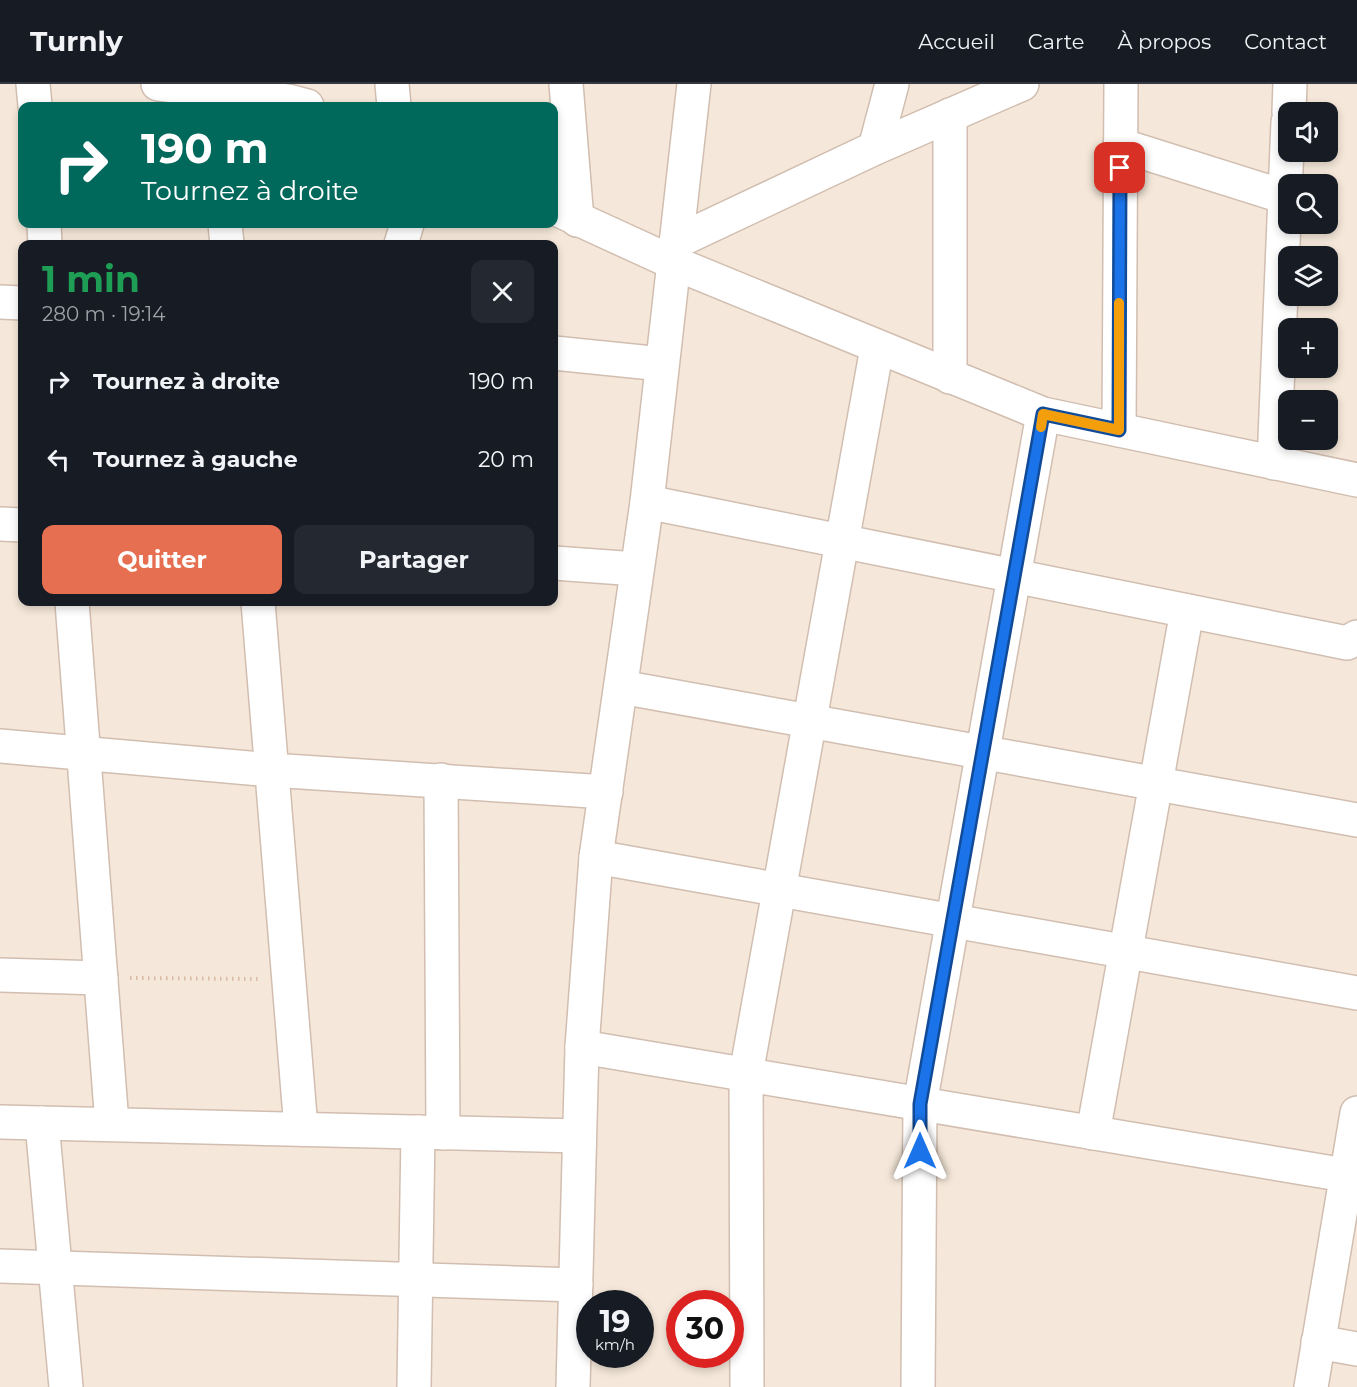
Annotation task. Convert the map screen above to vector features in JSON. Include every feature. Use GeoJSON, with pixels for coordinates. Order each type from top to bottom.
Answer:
{"type":"FeatureCollection","features":[{"type":"Feature","properties":{"kind":"street"},"geometry":{"type":"LineString","coordinates":[[33,84],[35,102]]}},
{"type":"Feature","properties":{"kind":"street"},"geometry":{"type":"LineString","coordinates":[[158,84],[214,94],[292,102]]}},
{"type":"Feature","properties":{"kind":"street"},"geometry":{"type":"LineString","coordinates":[[392,84],[394,102]]}},
{"type":"Feature","properties":{"kind":"street"},"geometry":{"type":"LineString","coordinates":[[566,84],[565,214],[675,252],[877,348],[1043,414],[1357,480]]}},
{"type":"Feature","properties":{"kind":"street"},"geometry":{"type":"LineString","coordinates":[[573,1387],[582,1047],[596,857],[646,502],[694,84]]}},
{"type":"Feature","properties":{"kind":"street"},"geometry":{"type":"LineString","coordinates":[[875,148],[891,84]]}},
{"type":"Feature","properties":{"kind":"street"},"geometry":{"type":"LineString","coordinates":[[675,252],[875,148],[1022,84]]}},
{"type":"Feature","properties":{"kind":"street"},"geometry":{"type":"LineString","coordinates":[[1119,430],[1121,84]]}},
{"type":"Feature","properties":{"kind":"street"},"geometry":{"type":"LineString","coordinates":[[1289,102],[1290,84]]}},
{"type":"Feature","properties":{"kind":"street"},"geometry":{"type":"LineString","coordinates":[[950,115],[950,377]]}},
{"type":"Feature","properties":{"kind":"street"},"geometry":{"type":"LineString","coordinates":[[1120,145],[1278,195]]}},
{"type":"Feature","properties":{"kind":"street"},"geometry":{"type":"LineString","coordinates":[[1274,463],[1283,234]]}},
{"type":"Feature","properties":{"kind":"street"},"geometry":{"type":"LineString","coordinates":[[0,302],[18,303]]}},
{"type":"Feature","properties":{"kind":"street"},"geometry":{"type":"LineString","coordinates":[[747,1387],[746,1074],[877,348]]}},
{"type":"Feature","properties":{"kind":"street"},"geometry":{"type":"LineString","coordinates":[[558,353],[662,364]]}},
{"type":"Feature","properties":{"kind":"street"},"geometry":{"type":"LineString","coordinates":[[918,1387],[920,1104],[1043,414]]}},
{"type":"Feature","properties":{"kind":"street"},"geometry":{"type":"LineString","coordinates":[[646,502],[1347,643],[1357,637]]}},
{"type":"Feature","properties":{"kind":"street"},"geometry":{"type":"LineString","coordinates":[[0,524],[18,525]]}},
{"type":"Feature","properties":{"kind":"street"},"geometry":{"type":"LineString","coordinates":[[558,563],[637,569]]}},
{"type":"Feature","properties":{"kind":"street"},"geometry":{"type":"LineString","coordinates":[[72,606],[112,1124]]}},
{"type":"Feature","properties":{"kind":"street"},"geometry":{"type":"LineString","coordinates":[[258,606],[301,1129]]}},
{"type":"Feature","properties":{"kind":"street"},"geometry":{"type":"LineString","coordinates":[[1093,1132],[1187,611]]}},
{"type":"Feature","properties":{"kind":"street"},"geometry":{"type":"LineString","coordinates":[[621,687],[1357,820]]}},
{"type":"Feature","properties":{"kind":"street"},"geometry":{"type":"LineString","coordinates":[[0,746],[271,770],[606,792]]}},
{"type":"Feature","properties":{"kind":"street"},"geometry":{"type":"LineString","coordinates":[[414,1387],[415,1280],[430,1133],[441,780]]}},
{"type":"Feature","properties":{"kind":"street"},"geometry":{"type":"LineString","coordinates":[[596,857],[1357,993]]}},
{"type":"Feature","properties":{"kind":"street"},"geometry":{"type":"LineString","coordinates":[[0,975],[101,978]]}},
{"type":"Feature","properties":{"kind":"street"},"geometry":{"type":"LineString","coordinates":[[582,1047],[1352,1176]]}},
{"type":"Feature","properties":{"kind":"street"},"geometry":{"type":"LineString","coordinates":[[1311,1387],[1352,1176],[1357,1113]]}},
{"type":"Feature","properties":{"kind":"street"},"geometry":{"type":"LineString","coordinates":[[0,1122],[579,1137]]}},
{"type":"Feature","properties":{"kind":"street"},"geometry":{"type":"LineString","coordinates":[[42,1123],[66,1387]]}},
{"type":"Feature","properties":{"kind":"street"},"geometry":{"type":"LineString","coordinates":[[0,1266],[576,1285]]}},
{"type":"Feature","properties":{"kind":"street"},"geometry":{"type":"LineString","coordinates":[[1318,1342],[1357,1349]]}},
{"type":"Feature","properties":{"kind":"path"},"geometry":{"type":"LineString","coordinates":[[101,978],[288,979]]}},
{"type":"Feature","properties":{"kind":"shaded area"},"geometry":{"type":"Polygon","coordinates":[[[0,84],[1357,84],[1357,1387],[0,1387],[0,84]]]}},
{"type":"Feature","properties":{"kind":"slow traffic"},"geometry":{"type":"LineString","coordinates":[[1041,427],[1043,414],[1119,430],[1119,303]]}},
{"type":"Feature","properties":{"kind":"route"},"geometry":{"type":"LineString","coordinates":[[920,1151],[920,1104],[1043,414],[1119,430],[1120,168]]}}]}
